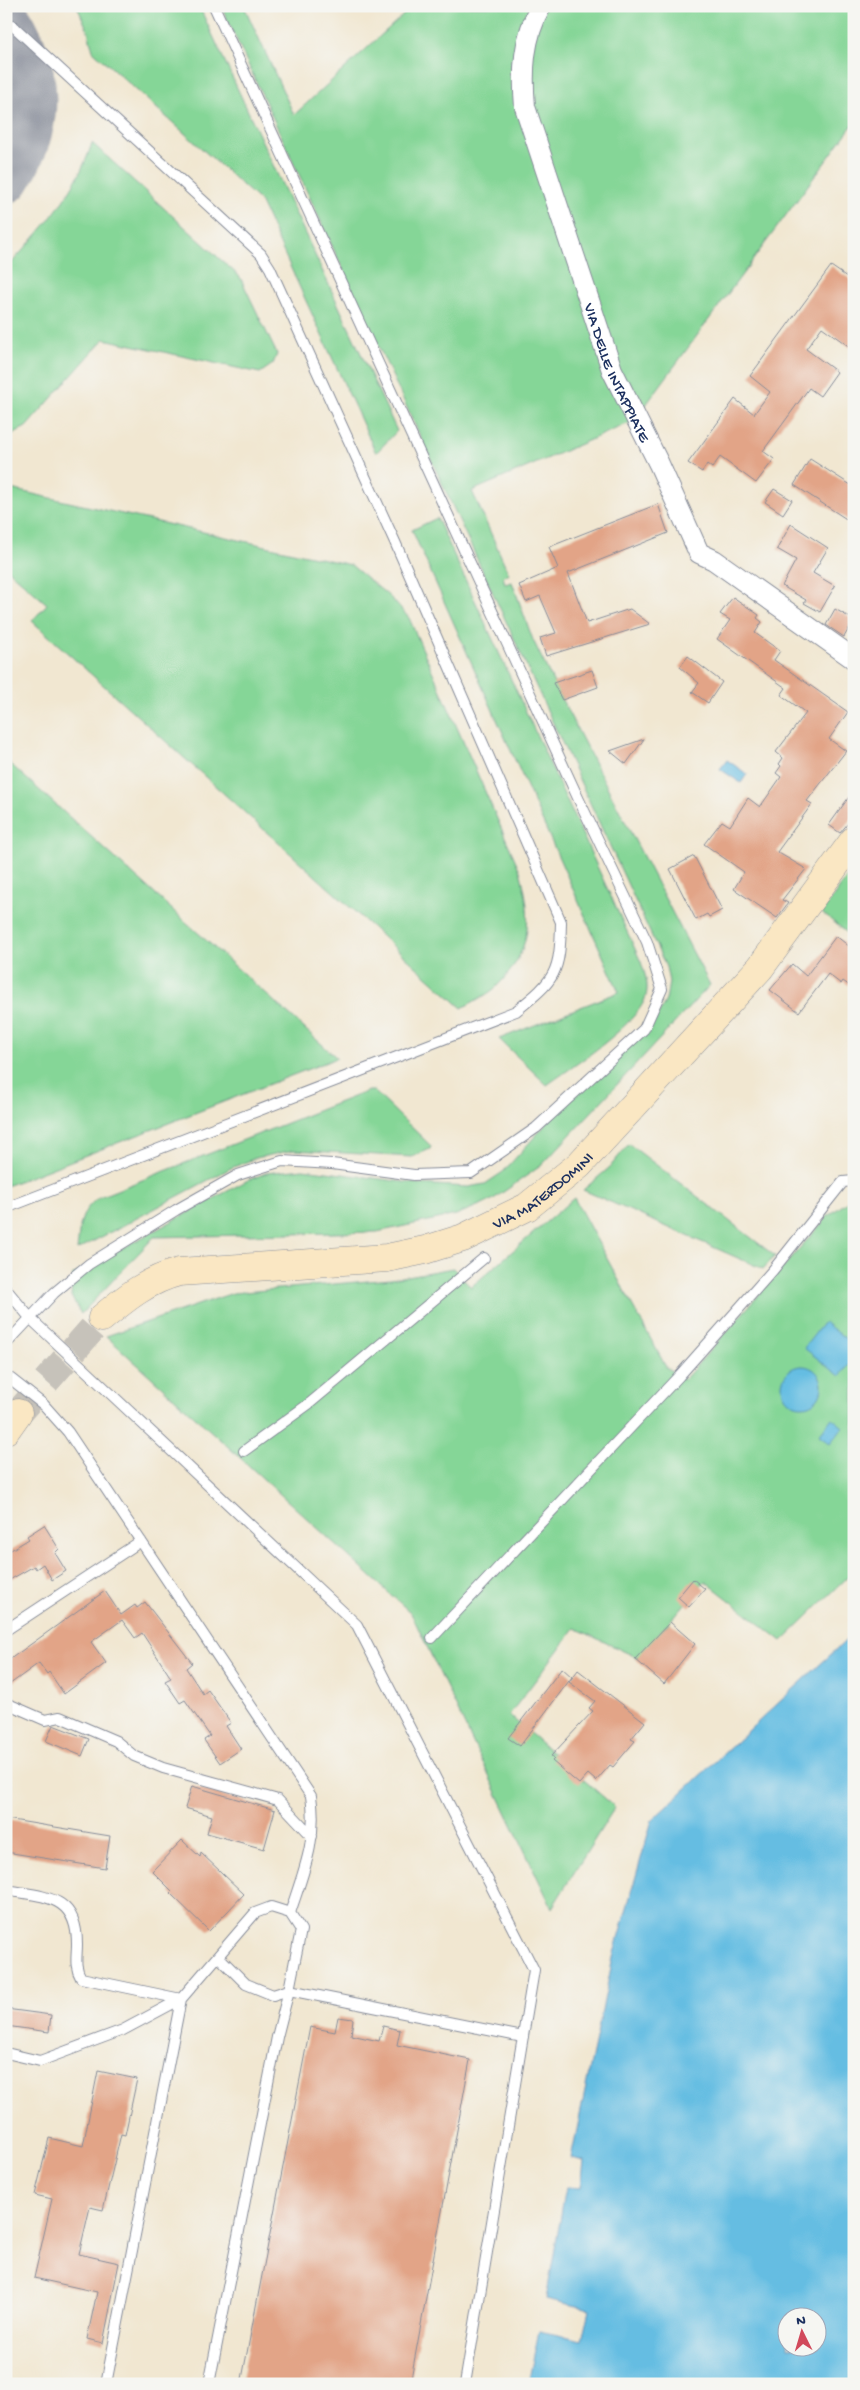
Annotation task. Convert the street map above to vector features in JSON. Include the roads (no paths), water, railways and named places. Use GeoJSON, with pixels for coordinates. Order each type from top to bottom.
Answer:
{"type":"FeatureCollection","features":[{"type":"Feature","properties":{"kind":"street","name":"VIA DELLE INTAPPIATE"},"geometry":{"type":"LineString","coordinates":[[541,6],[533,21],[525,49],[522,77],[525,107],[612,370],[659,464],[699,553],[714,560],[854,659]]}},
{"type":"Feature","properties":{"kind":"street","name":"VIA MATERDOMINI"},"geometry":{"type":"LineString","coordinates":[[102,1318],[136,1290],[158,1278],[179,1272],[387,1258],[425,1250],[463,1238],[527,1207],[579,1164],[760,968],[854,840]]}},
{"type":"Feature","properties":{"kind":"lane"},"geometry":{"type":"LineString","coordinates":[[6,1344],[54,1293],[89,1264],[176,1210],[238,1175],[282,1161],[332,1164],[414,1175],[471,1173],[536,1128],[644,1029],[662,989],[647,942],[579,800],[214,6]]}},
{"type":"Feature","properties":{"kind":"lane"},"geometry":{"type":"LineString","coordinates":[[6,1208],[516,1011],[544,988],[556,971],[560,954],[561,922],[399,551],[270,268],[261,254],[12,25]]}},
{"type":"Feature","properties":{"kind":"lane"},"geometry":{"type":"LineString","coordinates":[[432,1638],[679,1376],[772,1270],[843,1182],[854,1181]]}},
{"type":"Feature","properties":{"kind":"lane"},"geometry":{"type":"LineString","coordinates":[[244,1450],[310,1403],[484,1258]]}},
{"type":"Feature","properties":{"kind":"lane"},"geometry":{"type":"LineString","coordinates":[[6,1289],[31,1319],[357,1625],[534,1970],[465,2384]]}},
{"type":"Feature","properties":{"kind":"lane"},"geometry":{"type":"LineString","coordinates":[[6,1378],[11,1379],[44,1405],[68,1432],[311,1796],[314,1818],[309,1856],[290,1913]]}},
{"type":"Feature","properties":{"kind":"lane"},"geometry":{"type":"LineString","coordinates":[[6,1630],[141,1541]]}},
{"type":"Feature","properties":{"kind":"lane"},"geometry":{"type":"LineString","coordinates":[[6,1703],[45,1720],[60,1717],[116,1741],[134,1756],[163,1768],[278,1800],[312,1836]]}},
{"type":"Feature","properties":{"kind":"lane"},"geometry":{"type":"LineString","coordinates":[[6,1890],[50,1897],[71,1912],[76,1928],[76,1969],[82,1978],[181,1999]]}},
{"type":"Feature","properties":{"kind":"lane"},"geometry":{"type":"LineString","coordinates":[[6,2053],[40,2061],[123,2030],[181,1999],[255,1913],[271,1907],[290,1913],[301,1930],[277,2037],[208,2384]]}},
{"type":"Feature","properties":{"kind":"lane"},"geometry":{"type":"LineString","coordinates":[[218,1956],[246,1984],[273,1996],[289,1990],[523,2037]]}},
{"type":"Feature","properties":{"kind":"lane"},"geometry":{"type":"LineString","coordinates":[[106,2384],[181,1999]]}},
{"type":"Feature","properties":{"kind":"water"},"geometry":{"type":"Polygon","coordinates":[[[727,760],[747,774],[741,783],[720,769],[727,760]]]}},
{"type":"Feature","properties":{"kind":"water"},"geometry":{"type":"Polygon","coordinates":[[[824,1322],[854,1345],[854,1359],[840,1376],[804,1348],[824,1322]]]}},
{"type":"Feature","properties":{"kind":"water"},"geometry":{"type":"Polygon","coordinates":[[[802,1366],[816,1372],[822,1386],[816,1400],[802,1406],[788,1400],[782,1386],[788,1372],[802,1366]]]}},
{"type":"Feature","properties":{"kind":"water"},"geometry":{"type":"Polygon","coordinates":[[[832,1418],[843,1427],[830,1443],[819,1435],[832,1418]]]}},
{"type":"Feature","properties":{"kind":"water"},"geometry":{"type":"Polygon","coordinates":[[[854,1633],[854,2384],[528,2384],[539,2331],[582,2340],[589,2309],[546,2299],[566,2187],[581,2188],[584,2161],[571,2158],[614,1953],[652,1820],[854,1633]]]}},
{"type":"Feature","properties":{"kind":"tunnel"},"geometry":{"type":"LineString","coordinates":[[18,1413],[102,1318]]}}]}
